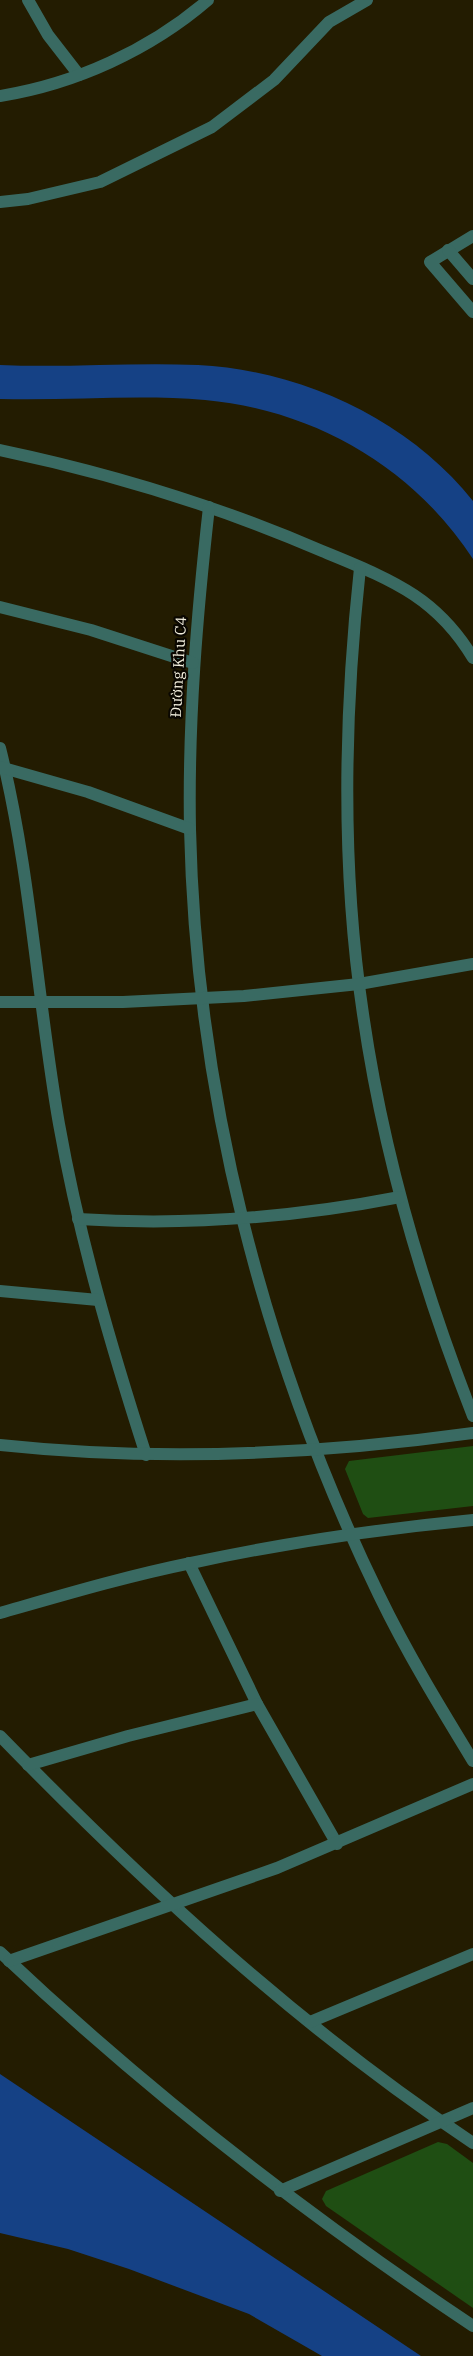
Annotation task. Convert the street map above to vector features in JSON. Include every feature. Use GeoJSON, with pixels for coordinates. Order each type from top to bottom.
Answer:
{"type":"FeatureCollection","features":[{"type":"Feature","properties":{"kind":"street"},"geometry":{"type":"LineString","coordinates":[[28,0],[48,35],[79,75]]}},
{"type":"Feature","properties":{"kind":"street"},"geometry":{"type":"LineString","coordinates":[[0,96],[40,88],[79,75],[143,45],[182,20],[208,0]]}},
{"type":"Feature","properties":{"kind":"street"},"geometry":{"type":"LineString","coordinates":[[0,202],[28,198],[100,182],[212,127],[274,80],[329,22],[367,0]]}},
{"type":"Feature","properties":{"kind":"street"},"geometry":{"type":"LineString","coordinates":[[473,236],[430,262],[473,312]]}},
{"type":"Feature","properties":{"kind":"street"},"geometry":{"type":"LineString","coordinates":[[448,250],[473,279]]}},
{"type":"Feature","properties":{"kind":"street"},"geometry":{"type":"LineString","coordinates":[[0,450],[114,477],[209,507],[282,534],[360,568],[400,587],[428,606],[449,625],[473,658]]}},
{"type":"Feature","properties":{"kind":"street","name":"Đường Khu C4"},"geometry":{"type":"LineString","coordinates":[[209,507],[193,663],[190,829],[202,999],[218,1112],[242,1220],[274,1331],[316,1451],[350,1534],[415,1663],[473,1762]]}},
{"type":"Feature","properties":{"kind":"street"},"geometry":{"type":"LineString","coordinates":[[360,568],[350,683],[348,794],[352,898],[359,984],[374,1083],[400,1197],[419,1265],[473,1416]]}},
{"type":"Feature","properties":{"kind":"street"},"geometry":{"type":"LineString","coordinates":[[0,607],[100,632],[193,663]]}},
{"type":"Feature","properties":{"kind":"street"},"geometry":{"type":"LineString","coordinates":[[0,748],[22,853],[59,1123],[78,1219],[98,1300],[146,1455]]}},
{"type":"Feature","properties":{"kind":"street"},"geometry":{"type":"LineString","coordinates":[[3,767],[88,792],[190,829]]}},
{"type":"Feature","properties":{"kind":"street"},"geometry":{"type":"LineString","coordinates":[[0,1002],[43,1003],[202,999],[359,984],[473,964]]}},
{"type":"Feature","properties":{"kind":"street"},"geometry":{"type":"LineString","coordinates":[[78,1219],[161,1223],[242,1220],[400,1197]]}},
{"type":"Feature","properties":{"kind":"street"},"geometry":{"type":"LineString","coordinates":[[0,1292],[98,1300]]}},
{"type":"Feature","properties":{"kind":"street"},"geometry":{"type":"LineString","coordinates":[[0,1446],[146,1455],[316,1451],[473,1433]]}},
{"type":"Feature","properties":{"kind":"street"},"geometry":{"type":"LineString","coordinates":[[0,1613],[190,1563],[350,1534],[473,1520]]}},
{"type":"Feature","properties":{"kind":"street"},"geometry":{"type":"LineString","coordinates":[[190,1563],[257,1704],[337,1844]]}},
{"type":"Feature","properties":{"kind":"street"},"geometry":{"type":"LineString","coordinates":[[28,1766],[128,1736],[257,1704]]}},
{"type":"Feature","properties":{"kind":"street"},"geometry":{"type":"LineString","coordinates":[[0,1736],[84,1822],[172,1906],[243,1969],[442,2122],[473,2143]]}},
{"type":"Feature","properties":{"kind":"street"},"geometry":{"type":"LineString","coordinates":[[5,1956],[172,1906],[337,1844],[473,1784]]}},
{"type":"Feature","properties":{"kind":"street"},"geometry":{"type":"LineString","coordinates":[[310,2022],[473,1954]]}},
{"type":"Feature","properties":{"kind":"street"},"geometry":{"type":"LineString","coordinates":[[5,1956],[156,2092],[280,2190],[473,2326]]}},
{"type":"Feature","properties":{"kind":"street"},"geometry":{"type":"LineString","coordinates":[[280,2190],[473,2108]]}},
{"type":"Feature","properties":{"kind":"green space"},"geometry":{"type":"Polygon","coordinates":[[[473,1446],[473,1506],[368,1518],[363,1514],[345,1469],[349,1461],[473,1446]]]}},
{"type":"Feature","properties":{"kind":"green space"},"geometry":{"type":"Polygon","coordinates":[[[438,2142],[447,2144],[473,2163],[473,2308],[326,2206],[322,2199],[326,2191],[438,2142]]]}},
{"type":"Feature","properties":{"kind":"water"},"geometry":{"type":"Polygon","coordinates":[[[148,364],[198,365],[237,369],[275,377],[313,389],[350,404],[418,446],[447,472],[473,501],[473,559],[449,526],[421,497],[391,471],[357,449],[322,430],[284,416],[245,406],[205,400],[179,398],[0,399],[0,365],[148,364]]]}},
{"type":"Feature","properties":{"kind":"water"},"geometry":{"type":"Polygon","coordinates":[[[0,2074],[421,2356],[322,2356],[249,2314],[129,2269],[68,2249],[0,2233],[0,2074]]]}}]}
